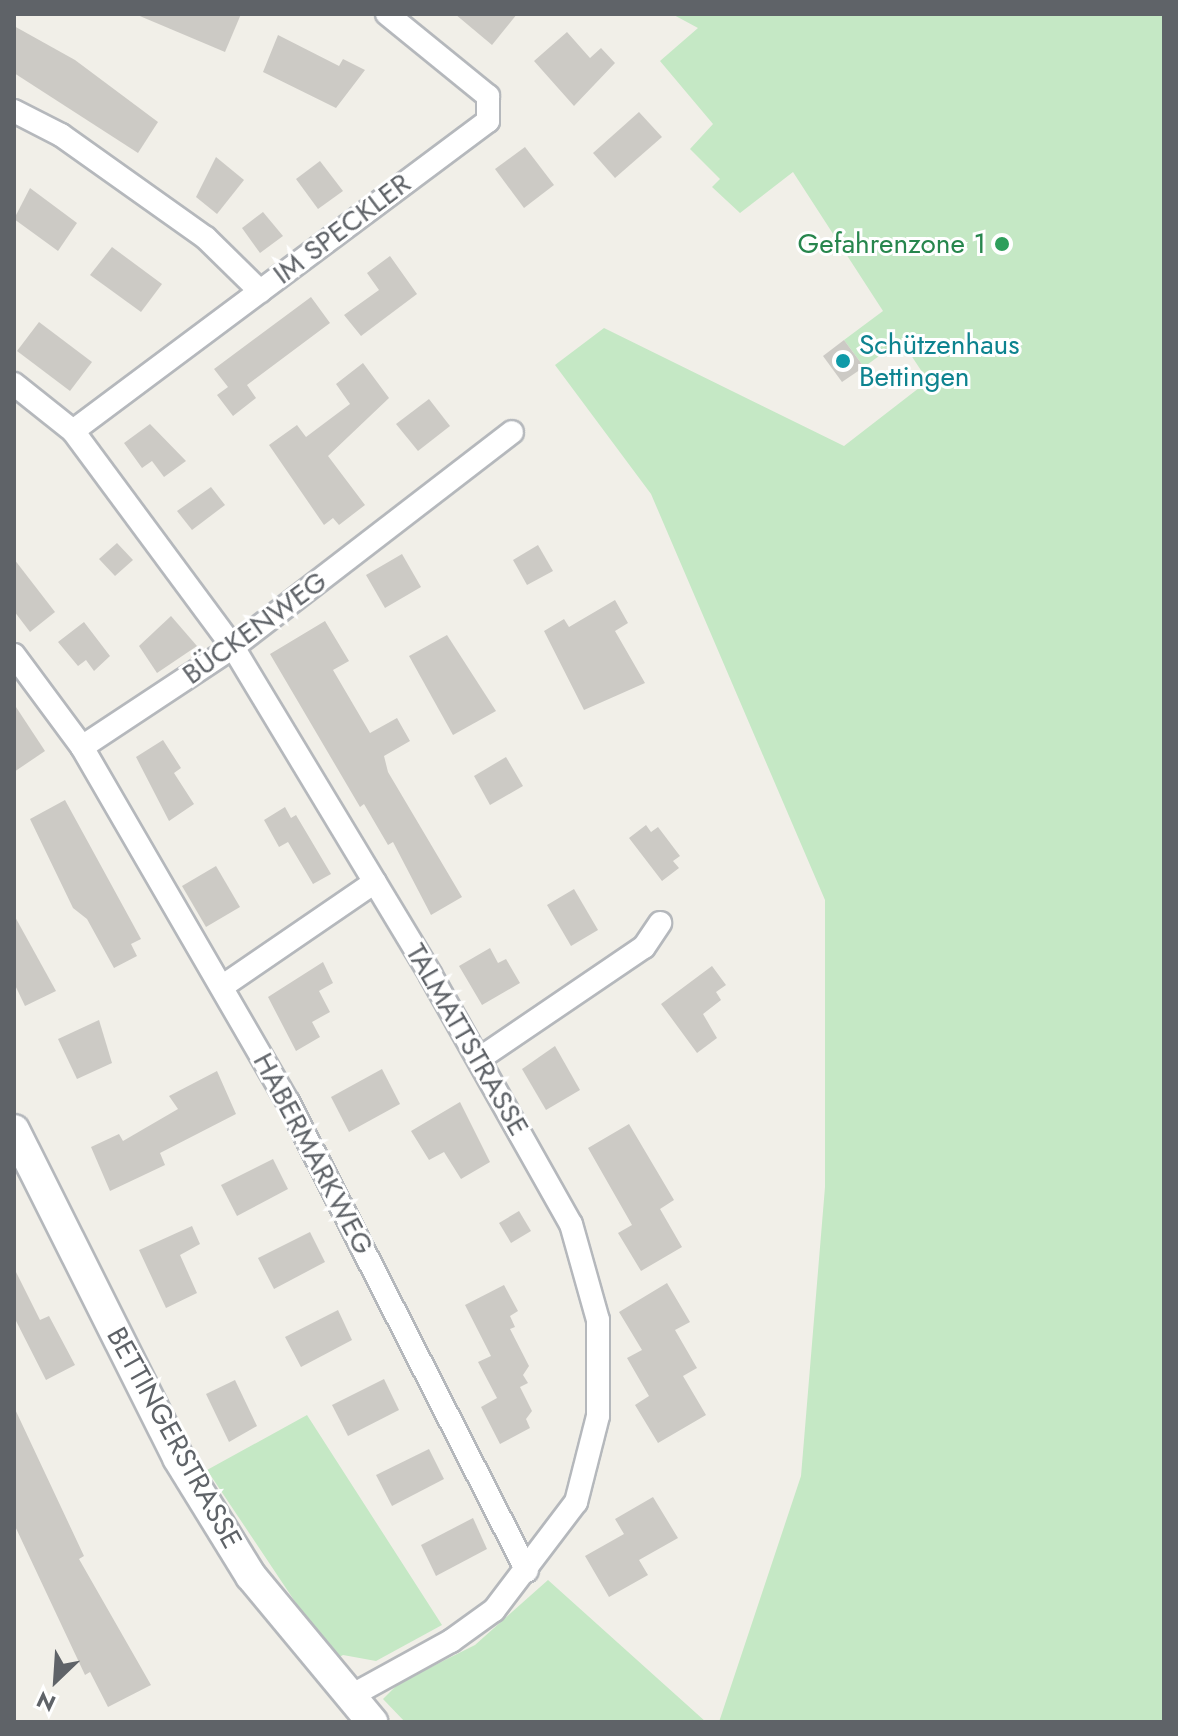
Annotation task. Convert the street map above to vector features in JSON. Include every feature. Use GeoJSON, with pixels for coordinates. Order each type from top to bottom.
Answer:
{"type":"FeatureCollection","features":[{"type":"Feature","properties":{"kind":"street","name":"IM SPECKLER"},"geometry":{"type":"LineString","coordinates":[[73,431],[488,121],[488,96],[387,14]]}},
{"type":"Feature","properties":{"kind":"street"},"geometry":{"type":"LineString","coordinates":[[14,111],[61,135],[206,238],[260,291]]}},
{"type":"Feature","properties":{"kind":"street","name":"TALMATTSTRASSE"},"geometry":{"type":"LineString","coordinates":[[14,384],[73,431],[233,647],[479,1059],[571,1224],[598,1320],[598,1416],[576,1502],[527,1571],[494,1610],[451,1641],[349,1697]]}},
{"type":"Feature","properties":{"kind":"street","name":"BÜCKENWEG"},"geometry":{"type":"LineString","coordinates":[[82,747],[233,647],[512,432]]}},
{"type":"Feature","properties":{"kind":"street"},"geometry":{"type":"LineString","coordinates":[[14,655],[82,747]]}},
{"type":"Feature","properties":{"kind":"street","name":"HABERMARKWEG"},"geometry":{"type":"LineString","coordinates":[[82,747],[223,986],[527,1571]]}},
{"type":"Feature","properties":{"kind":"street"},"geometry":{"type":"LineString","coordinates":[[223,986],[375,882]]}},
{"type":"Feature","properties":{"kind":"street"},"geometry":{"type":"LineString","coordinates":[[479,1059],[644,947],[660,923]]}},
{"type":"Feature","properties":{"kind":"street","name":"BETTINGERSTRASSE"},"geometry":{"type":"LineString","coordinates":[[14,1130],[178,1458],[251,1576],[372,1722]]}},
{"type":"Feature","properties":{"kind":"green space"},"geometry":{"type":"Polygon","coordinates":[[[672,14],[1164,14],[1164,1722],[719,1722],[801,1476],[825,1187],[825,900],[651,494],[555,365],[604,328],[844,446],[928,381],[901,340],[864,367],[844,340],[883,311],[793,172],[740,213],[712,187],[720,179],[690,149],[713,124],[660,61],[698,28],[672,14]]]}},
{"type":"Feature","properties":{"kind":"green space"},"geometry":{"type":"Polygon","coordinates":[[[307,1415],[442,1625],[376,1661],[343,1655],[334,1660],[207,1470],[307,1415]]]}},
{"type":"Feature","properties":{"kind":"green space"},"geometry":{"type":"Polygon","coordinates":[[[548,1580],[706,1722],[405,1722],[383,1699],[399,1683],[475,1645],[548,1580]]]}},
{"type":"Feature","properties":{"kind":"building"},"geometry":{"type":"Polygon","coordinates":[[[135,14],[241,14],[225,52],[135,14]]]}},
{"type":"Feature","properties":{"kind":"building"},"geometry":{"type":"Polygon","coordinates":[[[455,14],[517,14],[492,45],[455,14]]]}},
{"type":"Feature","properties":{"kind":"building"},"geometry":{"type":"Polygon","coordinates":[[[14,26],[75,60],[158,122],[138,153],[14,73],[14,26]]]}},
{"type":"Feature","properties":{"kind":"building"},"geometry":{"type":"Polygon","coordinates":[[[567,32],[590,58],[601,48],[615,63],[574,106],[534,61],[567,32]]]}},
{"type":"Feature","properties":{"kind":"building"},"geometry":{"type":"Polygon","coordinates":[[[278,35],[339,66],[343,59],[365,70],[336,108],[263,72],[278,35]]]}},
{"type":"Feature","properties":{"kind":"building"},"geometry":{"type":"Polygon","coordinates":[[[639,112],[662,137],[615,178],[593,153],[639,112]]]}},
{"type":"Feature","properties":{"kind":"building"},"geometry":{"type":"Polygon","coordinates":[[[525,147],[554,185],[524,208],[495,169],[525,147]]]}},
{"type":"Feature","properties":{"kind":"building"},"geometry":{"type":"Polygon","coordinates":[[[216,157],[244,180],[217,214],[196,197],[216,157]]]}},
{"type":"Feature","properties":{"kind":"building"},"geometry":{"type":"Polygon","coordinates":[[[320,161],[343,191],[318,209],[296,179],[320,161]]]}},
{"type":"Feature","properties":{"kind":"building"},"geometry":{"type":"Polygon","coordinates":[[[30,188],[77,223],[58,251],[14,219],[30,188]]]}},
{"type":"Feature","properties":{"kind":"building"},"geometry":{"type":"Polygon","coordinates":[[[263,212],[283,236],[260,253],[242,228],[263,212]]]}},
{"type":"Feature","properties":{"kind":"building"},"geometry":{"type":"Polygon","coordinates":[[[112,247],[162,284],[141,312],[90,275],[112,247]]]}},
{"type":"Feature","properties":{"kind":"building"},"geometry":{"type":"Polygon","coordinates":[[[390,256],[417,294],[361,336],[344,315],[379,290],[367,273],[390,256]]]}},
{"type":"Feature","properties":{"kind":"building"},"geometry":{"type":"Polygon","coordinates":[[[311,297],[330,323],[247,385],[256,398],[233,416],[217,395],[228,387],[214,369],[311,297]]]}},
{"type":"Feature","properties":{"kind":"building"},"geometry":{"type":"Polygon","coordinates":[[[39,322],[92,362],[70,391],[17,351],[39,322]]]}},
{"type":"Feature","properties":{"kind":"building","name":"Schützenhaus Bettingen"},"geometry":{"type":"Polygon","coordinates":[[[844,340],[864,367],[842,382],[823,356],[844,340]]]}},
{"type":"Feature","properties":{"kind":"building"},"geometry":{"type":"Polygon","coordinates":[[[363,363],[389,398],[328,456],[365,505],[339,525],[333,518],[324,525],[269,445],[297,425],[306,437],[350,404],[336,384],[363,363]]]}},
{"type":"Feature","properties":{"kind":"building"},"geometry":{"type":"Polygon","coordinates":[[[429,399],[450,426],[418,451],[396,424],[429,399]]]}},
{"type":"Feature","properties":{"kind":"building"},"geometry":{"type":"Polygon","coordinates":[[[150,424],[186,461],[164,477],[152,461],[142,468],[124,443],[150,424]]]}},
{"type":"Feature","properties":{"kind":"building"},"geometry":{"type":"Polygon","coordinates":[[[211,487],[225,505],[192,530],[177,511],[211,487]]]}},
{"type":"Feature","properties":{"kind":"building"},"geometry":{"type":"Polygon","coordinates":[[[117,543],[133,560],[115,576],[99,559],[117,543]]]}},
{"type":"Feature","properties":{"kind":"building"},"geometry":{"type":"Polygon","coordinates":[[[538,545],[553,571],[527,585],[513,560],[538,545]]]}},
{"type":"Feature","properties":{"kind":"building"},"geometry":{"type":"Polygon","coordinates":[[[402,554],[421,587],[385,608],[366,575],[402,554]]]}},
{"type":"Feature","properties":{"kind":"building"},"geometry":{"type":"Polygon","coordinates":[[[14,559],[55,612],[30,632],[14,611],[14,559]]]}},
{"type":"Feature","properties":{"kind":"building"},"geometry":{"type":"Polygon","coordinates":[[[615,600],[628,623],[615,631],[645,683],[584,710],[544,631],[564,619],[569,627],[615,600]]]}},
{"type":"Feature","properties":{"kind":"building"},"geometry":{"type":"Polygon","coordinates":[[[171,616],[197,646],[157,673],[139,646],[171,616]]]}},
{"type":"Feature","properties":{"kind":"building"},"geometry":{"type":"Polygon","coordinates":[[[325,621],[349,661],[333,670],[370,733],[397,718],[410,741],[384,756],[388,772],[462,897],[431,915],[393,842],[388,845],[364,804],[360,807],[270,654],[325,621]]]}},
{"type":"Feature","properties":{"kind":"building"},"geometry":{"type":"Polygon","coordinates":[[[84,622],[110,656],[94,671],[86,660],[78,666],[58,642],[84,622]]]}},
{"type":"Feature","properties":{"kind":"building"},"geometry":{"type":"Polygon","coordinates":[[[447,635],[496,711],[453,735],[409,656],[447,635]]]}},
{"type":"Feature","properties":{"kind":"building"},"geometry":{"type":"Polygon","coordinates":[[[14,704],[45,751],[14,772],[14,704]]]}},
{"type":"Feature","properties":{"kind":"building"},"geometry":{"type":"Polygon","coordinates":[[[163,740],[181,768],[174,773],[194,804],[169,821],[136,757],[163,740]]]}},
{"type":"Feature","properties":{"kind":"building"},"geometry":{"type":"Polygon","coordinates":[[[506,757],[523,786],[490,805],[474,776],[506,757]]]}},
{"type":"Feature","properties":{"kind":"building"},"geometry":{"type":"Polygon","coordinates":[[[65,800],[141,939],[131,944],[137,956],[114,968],[87,919],[73,908],[30,819],[65,800]]]}},
{"type":"Feature","properties":{"kind":"building"},"geometry":{"type":"Polygon","coordinates":[[[285,807],[291,818],[296,815],[331,874],[313,884],[288,842],[279,847],[264,820],[285,807]]]}},
{"type":"Feature","properties":{"kind":"building"},"geometry":{"type":"Polygon","coordinates":[[[646,825],[651,832],[658,827],[680,856],[673,861],[679,868],[662,881],[629,838],[646,825]]]}},
{"type":"Feature","properties":{"kind":"building"},"geometry":{"type":"Polygon","coordinates":[[[216,866],[240,907],[206,927],[182,886],[216,866]]]}},
{"type":"Feature","properties":{"kind":"building"},"geometry":{"type":"Polygon","coordinates":[[[574,889],[598,930],[571,946],[547,905],[574,889]]]}},
{"type":"Feature","properties":{"kind":"building"},"geometry":{"type":"Polygon","coordinates":[[[14,915],[56,991],[25,1006],[14,983],[14,915]]]}},
{"type":"Feature","properties":{"kind":"building"},"geometry":{"type":"Polygon","coordinates":[[[490,948],[498,963],[506,959],[520,983],[482,1005],[459,966],[490,948]]]}},
{"type":"Feature","properties":{"kind":"building"},"geometry":{"type":"Polygon","coordinates":[[[323,962],[333,983],[319,991],[330,1012],[312,1022],[320,1037],[296,1051],[268,997],[323,962]]]}},
{"type":"Feature","properties":{"kind":"building"},"geometry":{"type":"Polygon","coordinates":[[[712,966],[726,985],[716,992],[721,1000],[703,1014],[717,1038],[697,1053],[661,1004],[712,966]]]}},
{"type":"Feature","properties":{"kind":"building"},"geometry":{"type":"Polygon","coordinates":[[[99,1020],[112,1063],[77,1079],[58,1039],[99,1020]]]}},
{"type":"Feature","properties":{"kind":"building"},"geometry":{"type":"Polygon","coordinates":[[[555,1046],[580,1090],[546,1110],[522,1069],[555,1046]]]}},
{"type":"Feature","properties":{"kind":"building"},"geometry":{"type":"Polygon","coordinates":[[[382,1069],[400,1104],[349,1132],[331,1097],[382,1069]]]}},
{"type":"Feature","properties":{"kind":"building"},"geometry":{"type":"Polygon","coordinates":[[[217,1071],[236,1114],[160,1153],[165,1165],[110,1191],[91,1147],[119,1134],[123,1141],[178,1109],[169,1096],[217,1071]]]}},
{"type":"Feature","properties":{"kind":"building"},"geometry":{"type":"Polygon","coordinates":[[[460,1102],[490,1162],[461,1179],[444,1152],[429,1160],[411,1131],[460,1102]]]}},
{"type":"Feature","properties":{"kind":"building"},"geometry":{"type":"Polygon","coordinates":[[[629,1124],[674,1200],[660,1209],[682,1247],[641,1271],[618,1233],[632,1225],[588,1148],[629,1124]]]}},
{"type":"Feature","properties":{"kind":"building"},"geometry":{"type":"Polygon","coordinates":[[[273,1159],[288,1189],[237,1216],[221,1185],[273,1159]]]}},
{"type":"Feature","properties":{"kind":"building"},"geometry":{"type":"Polygon","coordinates":[[[519,1211],[531,1231],[511,1243],[499,1223],[519,1211]]]}},
{"type":"Feature","properties":{"kind":"building"},"geometry":{"type":"Polygon","coordinates":[[[192,1226],[200,1244],[180,1255],[197,1293],[166,1308],[139,1250],[192,1226]]]}},
{"type":"Feature","properties":{"kind":"building"},"geometry":{"type":"Polygon","coordinates":[[[310,1232],[325,1262],[274,1289],[258,1258],[310,1232]]]}},
{"type":"Feature","properties":{"kind":"building"},"geometry":{"type":"Polygon","coordinates":[[[14,1268],[40,1320],[49,1316],[75,1365],[46,1380],[14,1317],[14,1268]]]}},
{"type":"Feature","properties":{"kind":"building"},"geometry":{"type":"Polygon","coordinates":[[[667,1283],[690,1322],[675,1330],[697,1368],[683,1376],[706,1415],[658,1443],[635,1405],[649,1396],[627,1358],[642,1350],[619,1312],[667,1283]]]}},
{"type":"Feature","properties":{"kind":"building"},"geometry":{"type":"Polygon","coordinates":[[[504,1285],[518,1311],[510,1316],[515,1327],[510,1329],[529,1366],[523,1375],[528,1383],[520,1387],[532,1411],[526,1419],[530,1428],[500,1444],[481,1407],[497,1398],[478,1362],[491,1356],[465,1305],[504,1285]]]}},
{"type":"Feature","properties":{"kind":"building"},"geometry":{"type":"Polygon","coordinates":[[[338,1310],[352,1340],[301,1367],[285,1337],[338,1310]]]}},
{"type":"Feature","properties":{"kind":"building"},"geometry":{"type":"Polygon","coordinates":[[[384,1379],[399,1410],[348,1436],[332,1405],[384,1379]]]}},
{"type":"Feature","properties":{"kind":"building"},"geometry":{"type":"Polygon","coordinates":[[[235,1380],[257,1426],[229,1442],[206,1394],[235,1380]]]}},
{"type":"Feature","properties":{"kind":"building"},"geometry":{"type":"Polygon","coordinates":[[[14,1407],[84,1556],[79,1559],[151,1685],[108,1707],[90,1672],[85,1675],[14,1524],[14,1407]]]}},
{"type":"Feature","properties":{"kind":"building"},"geometry":{"type":"Polygon","coordinates":[[[429,1449],[444,1479],[392,1506],[376,1475],[429,1449]]]}},
{"type":"Feature","properties":{"kind":"building"},"geometry":{"type":"Polygon","coordinates":[[[653,1497],[678,1538],[639,1560],[648,1575],[609,1597],[585,1556],[624,1534],[615,1519],[653,1497]]]}},
{"type":"Feature","properties":{"kind":"building"},"geometry":{"type":"Polygon","coordinates":[[[473,1518],[487,1549],[436,1576],[421,1545],[473,1518]]]}},
{"type":"Feature","properties":{"kind":"place","name":"Gefahrenzone 1"},"geometry":{"type":"Point","coordinates":[1002,244]}},
{"type":"Feature","properties":{"kind":"place","name":"Schützenhaus Bettingen"},"geometry":{"type":"Point","coordinates":[843,361]}}]}
